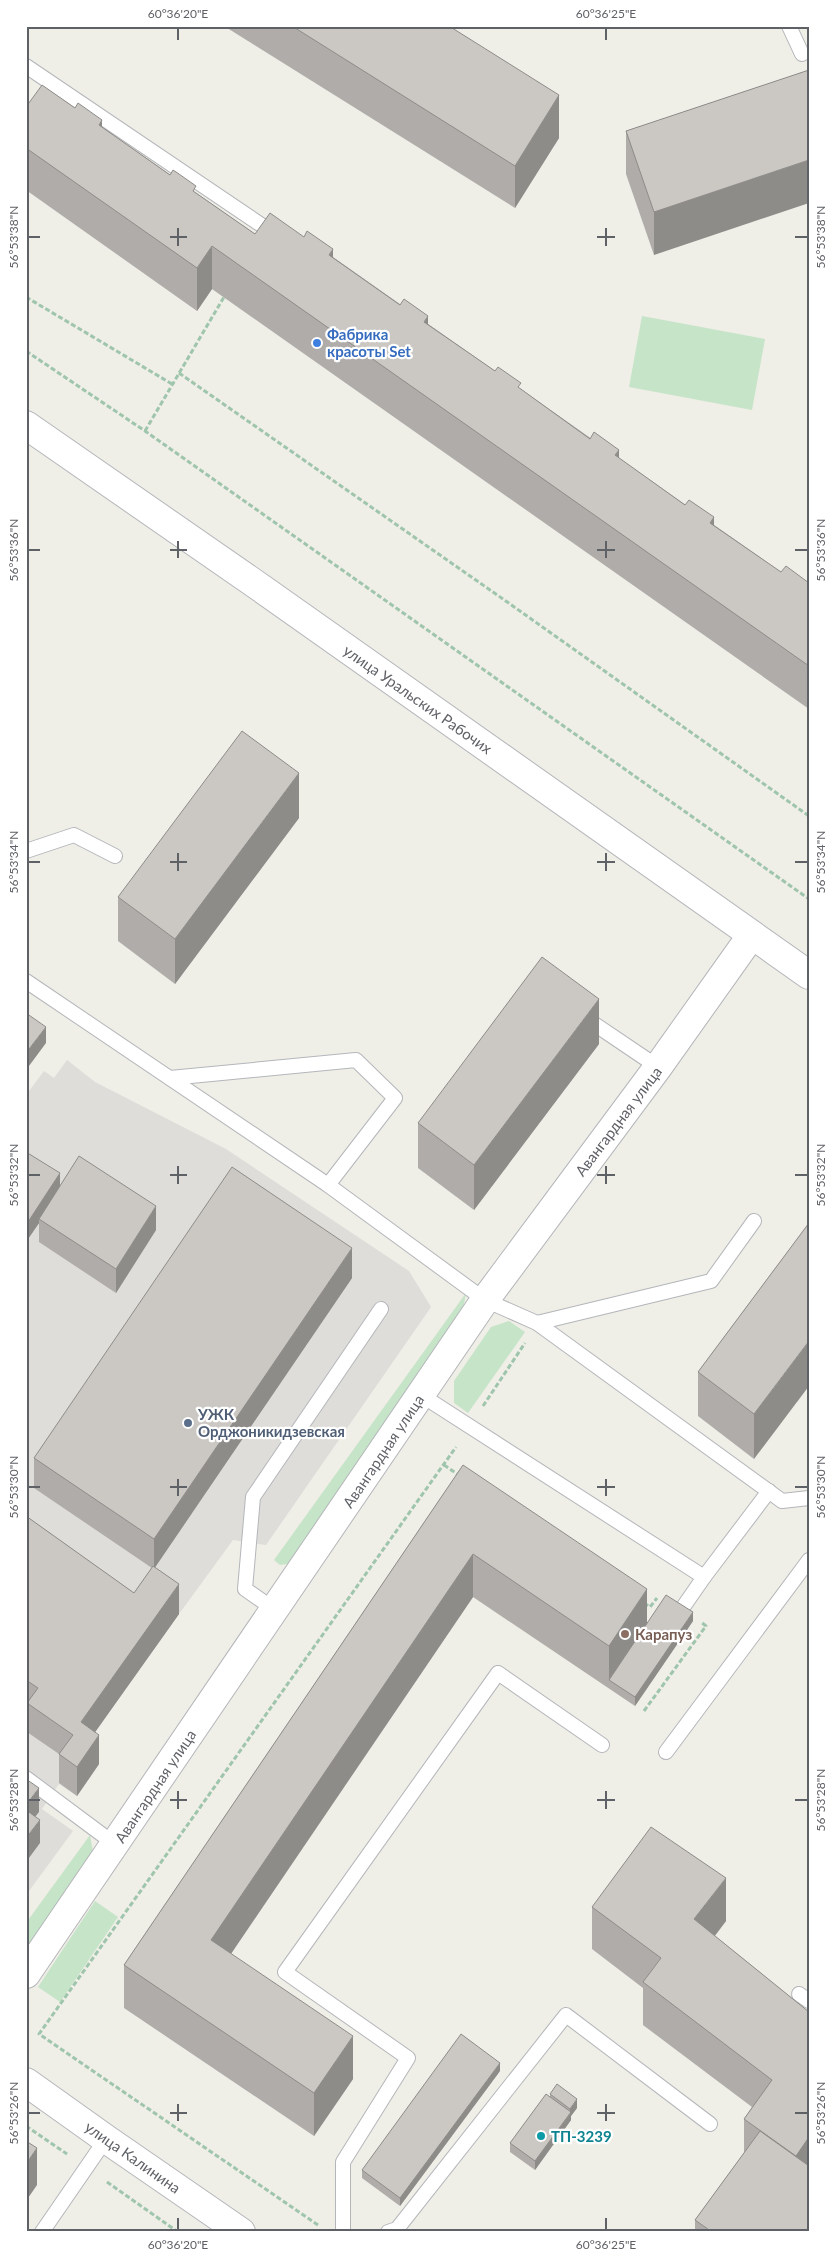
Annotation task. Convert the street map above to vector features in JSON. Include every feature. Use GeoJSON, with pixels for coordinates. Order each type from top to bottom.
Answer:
{"type":"FeatureCollection","features":[{"type":"Feature","properties":{"kind":"street","name":"улица Уральских Рабочих"},"geometry":{"type":"LineString","coordinates":[[26,426],[261,588],[809,976]]}},
{"type":"Feature","properties":{"kind":"street","name":"Авангардная улица"},"geometry":{"type":"LineString","coordinates":[[26,1974],[485,1300],[658,1068],[751,936]]}},
{"type":"Feature","properties":{"kind":"street","name":"улица Калинина"},"geometry":{"type":"LineString","coordinates":[[26,2082],[241,2232]]}},
{"type":"Feature","properties":{"kind":"lane"},"geometry":{"type":"LineString","coordinates":[[789,26],[802,54]]}},
{"type":"Feature","properties":{"kind":"lane"},"geometry":{"type":"LineString","coordinates":[[26,66],[290,244]]}},
{"type":"Feature","properties":{"kind":"lane"},"geometry":{"type":"LineString","coordinates":[[26,850],[74,835],[115,856]]}},
{"type":"Feature","properties":{"kind":"lane"},"geometry":{"type":"LineString","coordinates":[[26,982],[328,1184],[485,1300],[537,1324],[782,1501],[809,1498]]}},
{"type":"Feature","properties":{"kind":"lane"},"geometry":{"type":"LineString","coordinates":[[571,1008],[658,1068]]}},
{"type":"Feature","properties":{"kind":"lane"},"geometry":{"type":"LineString","coordinates":[[170,1078],[356,1060],[395,1098],[328,1184]]}},
{"type":"Feature","properties":{"kind":"lane"},"geometry":{"type":"LineString","coordinates":[[537,1324],[711,1281],[754,1220]]}},
{"type":"Feature","properties":{"kind":"lane"},"geometry":{"type":"LineString","coordinates":[[275,1610],[245,1589],[253,1497],[382,1309]]}},
{"type":"Feature","properties":{"kind":"lane"},"geometry":{"type":"LineString","coordinates":[[421,1395],[704,1577]]}},
{"type":"Feature","properties":{"kind":"lane"},"geometry":{"type":"LineString","coordinates":[[680,1611],[769,1491]]}},
{"type":"Feature","properties":{"kind":"lane"},"geometry":{"type":"LineString","coordinates":[[666,1752],[809,1560]]}},
{"type":"Feature","properties":{"kind":"lane"},"geometry":{"type":"LineString","coordinates":[[343,2232],[343,2162],[408,2058],[285,1972],[498,1673],[602,1745]]}},
{"type":"Feature","properties":{"kind":"lane"},"geometry":{"type":"LineString","coordinates":[[26,1778],[116,1844]]}},
{"type":"Feature","properties":{"kind":"lane"},"geometry":{"type":"LineString","coordinates":[[388,2232],[397,2229],[566,2015],[710,2124]]}},
{"type":"Feature","properties":{"kind":"lane"},"geometry":{"type":"LineString","coordinates":[[42,2232],[106,2139]]}},
{"type":"Feature","properties":{"kind":"path"},"geometry":{"type":"LineString","coordinates":[[26,297],[172,384]]}},
{"type":"Feature","properties":{"kind":"path"},"geometry":{"type":"LineString","coordinates":[[145,430],[224,297]]}},
{"type":"Feature","properties":{"kind":"path"},"geometry":{"type":"LineString","coordinates":[[26,350],[145,430],[809,899]]}},
{"type":"Feature","properties":{"kind":"path"},"geometry":{"type":"LineString","coordinates":[[179,373],[495,593],[809,816]]}},
{"type":"Feature","properties":{"kind":"path"},"geometry":{"type":"LineString","coordinates":[[319,2226],[39,2034],[444,1465],[525,1342]]}},
{"type":"Feature","properties":{"kind":"path"},"geometry":{"type":"LineString","coordinates":[[444,1465],[467,1481]]}},
{"type":"Feature","properties":{"kind":"path"},"geometry":{"type":"LineString","coordinates":[[642,1602],[650,1607],[660,1594],[680,1611],[706,1626],[644,1711]]}},
{"type":"Feature","properties":{"kind":"shaded area","name":"УЖК Орджоникидзевская"},"geometry":{"type":"Polygon","coordinates":[[[67,1060],[95,1082],[226,1149],[409,1271],[431,1307],[266,1545],[233,1540],[81,1751],[99,1764],[77,1796],[59,1784],[42,1809],[73,1831],[26,1895],[26,1095],[44,1071],[54,1078],[67,1060]]]}},
{"type":"Feature","properties":{"kind":"green space"},"geometry":{"type":"Polygon","coordinates":[[[642,316],[765,339],[752,410],[629,387],[642,316]]]}},
{"type":"Feature","properties":{"kind":"green space"},"geometry":{"type":"Polygon","coordinates":[[[466,1293],[462,1316],[293,1563],[280,1565],[274,1560],[466,1293]]]}},
{"type":"Feature","properties":{"kind":"green space"},"geometry":{"type":"Polygon","coordinates":[[[509,1321],[525,1332],[468,1413],[454,1403],[454,1381],[491,1327],[509,1321]]]}},
{"type":"Feature","properties":{"kind":"green space"},"geometry":{"type":"Polygon","coordinates":[[[90,1835],[95,1864],[26,1959],[26,1923],[90,1835]]]}},
{"type":"Feature","properties":{"kind":"green space"},"geometry":{"type":"Polygon","coordinates":[[[95,1901],[118,1917],[60,2002],[38,1987],[95,1901]]]}},
{"type":"Feature","properties":{"kind":"building"},"geometry":{"type":"Polygon","coordinates":[[[292,26],[449,26],[559,95],[515,166],[292,26]]]}},
{"type":"Feature","properties":{"kind":"building"},"geometry":{"type":"Polygon","coordinates":[[[809,70],[809,160],[654,212],[626,131],[809,70]]]}},
{"type":"Feature","properties":{"kind":"building"},"geometry":{"type":"Polygon","coordinates":[[[42,85],[75,108],[78,103],[102,120],[99,125],[170,175],[173,170],[179,174],[196,186],[193,191],[255,234],[270,213],[304,237],[307,231],[333,249],[329,255],[400,305],[404,299],[428,316],[424,322],[495,371],[498,367],[521,383],[518,387],[590,439],[594,432],[619,450],[615,455],[685,505],[689,500],[714,517],[710,523],[781,572],[786,566],[809,583],[807,591],[809,592],[809,666],[212,246],[197,268],[26,148],[26,107],[42,85]]]}},
{"type":"Feature","properties":{"kind":"building"},"geometry":{"type":"Polygon","coordinates":[[[242,731],[299,773],[175,939],[118,897],[242,731]]]}},
{"type":"Feature","properties":{"kind":"building"},"geometry":{"type":"Polygon","coordinates":[[[542,957],[599,999],[474,1165],[418,1123],[542,957]]]}},
{"type":"Feature","properties":{"kind":"building"},"geometry":{"type":"Polygon","coordinates":[[[26,1013],[46,1027],[26,1053],[26,1013]]]}},
{"type":"Feature","properties":{"kind":"building"},"geometry":{"type":"Polygon","coordinates":[[[26,1152],[60,1173],[28,1222],[26,1221],[26,1152]]]}},
{"type":"Feature","properties":{"kind":"building"},"geometry":{"type":"Polygon","coordinates":[[[79,1156],[156,1206],[116,1269],[39,1219],[79,1156]]]}},
{"type":"Feature","properties":{"kind":"building"},"geometry":{"type":"Polygon","coordinates":[[[232,1167],[352,1248],[154,1539],[34,1458],[232,1167]]]}},
{"type":"Feature","properties":{"kind":"building"},"geometry":{"type":"Polygon","coordinates":[[[809,1223],[809,1341],[754,1414],[698,1372],[809,1223]]]}},
{"type":"Feature","properties":{"kind":"building"},"geometry":{"type":"Polygon","coordinates":[[[463,1465],[647,1589],[609,1646],[473,1554],[211,1940],[353,2036],[314,2093],[124,1965],[463,1465]]]}},
{"type":"Feature","properties":{"kind":"building"},"geometry":{"type":"Polygon","coordinates":[[[26,1516],[134,1593],[153,1566],[179,1584],[81,1722],[99,1735],[77,1767],[59,1754],[73,1735],[27,1703],[38,1688],[26,1680],[26,1516]]]}},
{"type":"Feature","properties":{"kind":"building"},"geometry":{"type":"Polygon","coordinates":[[[666,1595],[693,1612],[635,1697],[609,1680],[666,1595]]]}},
{"type":"Feature","properties":{"kind":"building"},"geometry":{"type":"Polygon","coordinates":[[[26,1779],[39,1788],[26,1805],[26,1779]]]}},
{"type":"Feature","properties":{"kind":"building"},"geometry":{"type":"Polygon","coordinates":[[[26,1810],[40,1820],[26,1838],[26,1810]]]}},
{"type":"Feature","properties":{"kind":"building"},"geometry":{"type":"Polygon","coordinates":[[[651,1827],[726,1878],[694,1919],[809,2012],[809,2137],[796,2156],[744,2119],[772,2080],[643,1982],[661,1958],[592,1907],[651,1827]]]}},
{"type":"Feature","properties":{"kind":"building"},"geometry":{"type":"Polygon","coordinates":[[[461,2034],[500,2063],[400,2198],[362,2170],[461,2034]]]}},
{"type":"Feature","properties":{"kind":"building"},"geometry":{"type":"Polygon","coordinates":[[[557,2084],[577,2099],[570,2109],[550,2094],[557,2084]]]}},
{"type":"Feature","properties":{"kind":"building","name":"ТП-3239"},"geometry":{"type":"Polygon","coordinates":[[[546,2094],[571,2112],[535,2161],[510,2143],[546,2094]]]}},
{"type":"Feature","properties":{"kind":"building"},"geometry":{"type":"Polygon","coordinates":[[[760,2131],[809,2166],[809,2232],[712,2232],[695,2220],[760,2131]]]}},
{"type":"Feature","properties":{"kind":"building"},"geometry":{"type":"Polygon","coordinates":[[[26,2141],[37,2148],[26,2164],[26,2141]]]}},
{"type":"Feature","properties":{"kind":"place","name":"Фабрика красоты Set"},"geometry":{"type":"Point","coordinates":[317,343]}},
{"type":"Feature","properties":{"kind":"place","name":"УЖК Орджоникидзевская"},"geometry":{"type":"Point","coordinates":[188,1423]}},
{"type":"Feature","properties":{"kind":"place","name":"Карапуз"},"geometry":{"type":"Point","coordinates":[625,1634]}},
{"type":"Feature","properties":{"kind":"place","name":"ТП-3239"},"geometry":{"type":"Point","coordinates":[541,2136]}}]}
